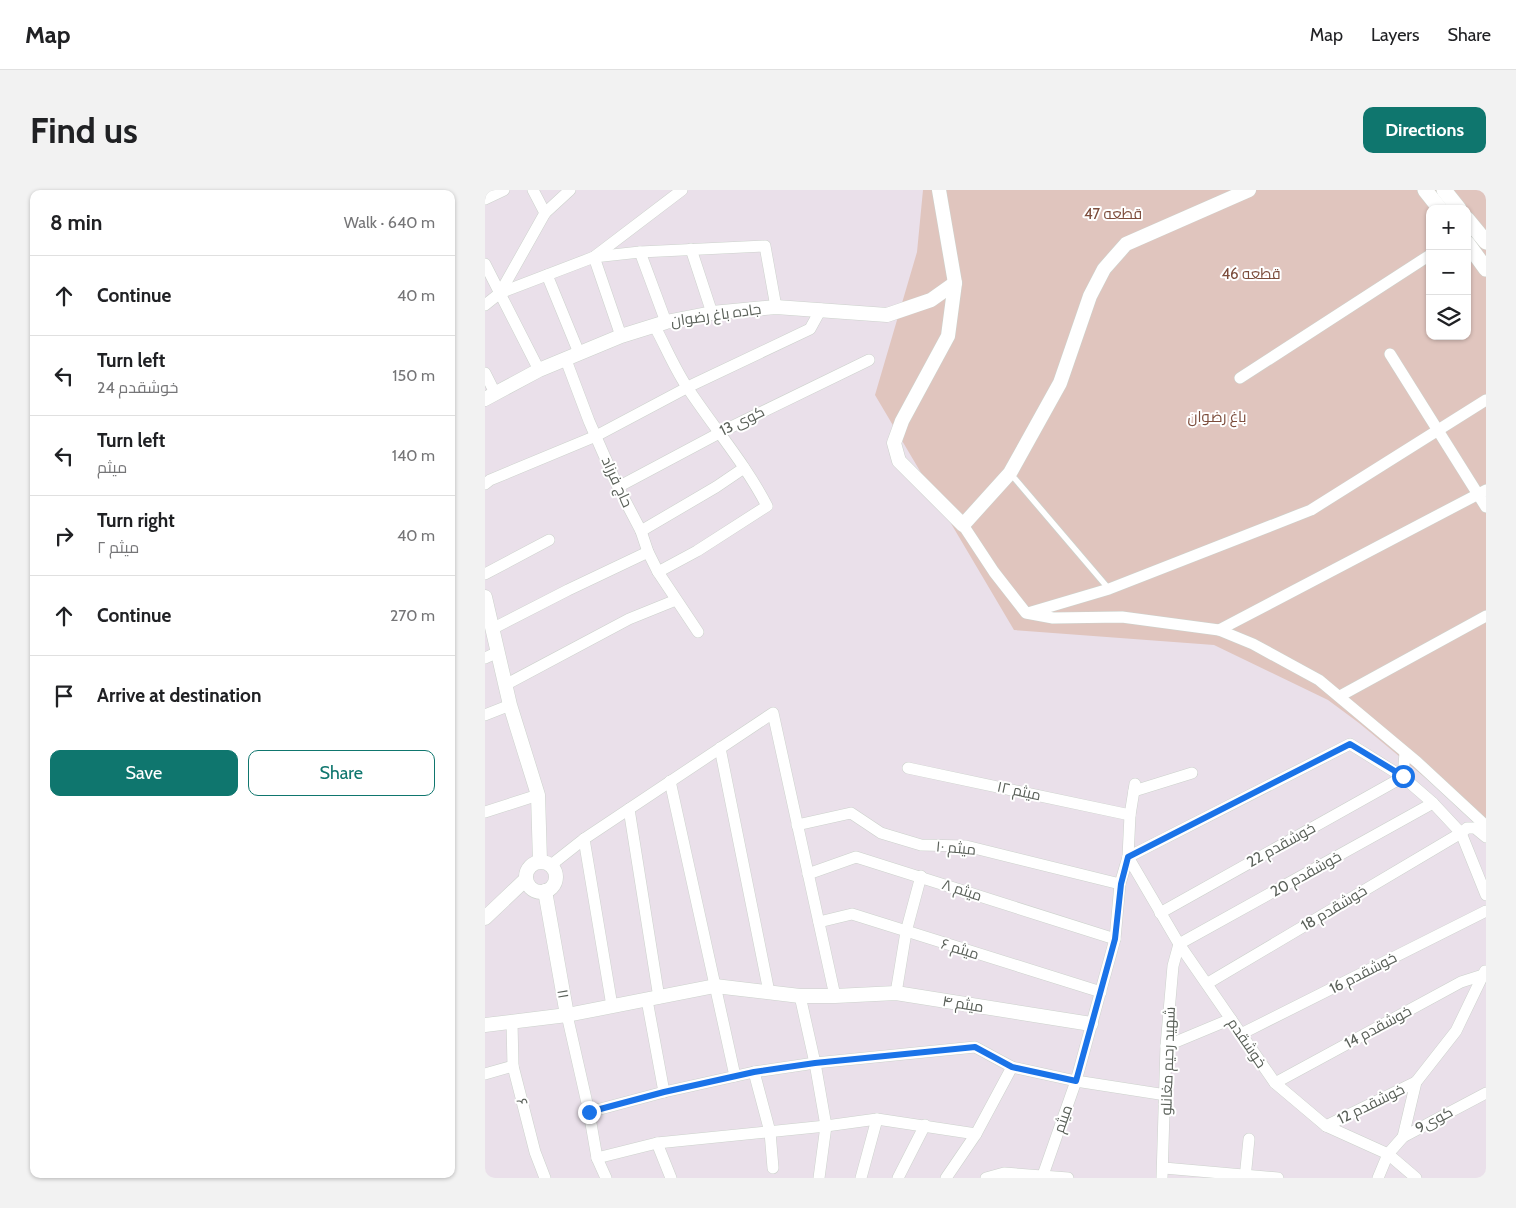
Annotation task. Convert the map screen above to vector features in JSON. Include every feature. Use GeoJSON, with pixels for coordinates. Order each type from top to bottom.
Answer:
{"type":"FeatureCollection","features":[{"type":"Feature","properties":{"kind":"main road"},"geometry":{"type":"LineString","coordinates":[[1425,190],[1437,205]]}},
{"type":"Feature","properties":{"kind":"main road"},"geometry":{"type":"LineString","coordinates":[[1444,190],[1456,205]]}},
{"type":"Feature","properties":{"kind":"main road"},"geometry":{"type":"LineString","coordinates":[[1471,224],[1486,242]]}},
{"type":"Feature","properties":{"kind":"main road"},"geometry":{"type":"LineString","coordinates":[[1471,248],[1486,269]]}},
{"type":"Feature","properties":{"kind":"street"},"geometry":{"type":"LineString","coordinates":[[485,200],[504,190]]}},
{"type":"Feature","properties":{"kind":"street"},"geometry":{"type":"LineString","coordinates":[[533,190],[545,213]]}},
{"type":"Feature","properties":{"kind":"street"},"geometry":{"type":"LineString","coordinates":[[500,293],[545,213],[570,190]]}},
{"type":"Feature","properties":{"kind":"street"},"geometry":{"type":"LineString","coordinates":[[593,257],[682,190]]}},
{"type":"Feature","properties":{"kind":"street"},"geometry":{"type":"LineString","coordinates":[[939,190],[955,283],[948,336],[902,421],[894,444],[899,462],[963,525],[1026,613],[1053,618],[1122,617],[1219,630],[1253,644],[1319,680],[1340,696],[1486,826]]}},
{"type":"Feature","properties":{"kind":"street"},"geometry":{"type":"LineString","coordinates":[[963,525],[1010,473],[1061,383],[1090,296],[1104,269],[1126,244],[1249,190]]}},
{"type":"Feature","properties":{"kind":"street"},"geometry":{"type":"LineString","coordinates":[[485,305],[500,293],[593,257],[640,252],[765,246],[775,307]]}},
{"type":"Feature","properties":{"kind":"street"},"geometry":{"type":"LineString","coordinates":[[691,249],[712,313]]}},
{"type":"Feature","properties":{"kind":"street"},"geometry":{"type":"LineString","coordinates":[[640,252],[660,324],[687,388],[759,490],[767,506],[697,551],[658,572]]}},
{"type":"Feature","properties":{"kind":"street"},"geometry":{"type":"LineString","coordinates":[[593,257],[621,336]]}},
{"type":"Feature","properties":{"kind":"street"},"geometry":{"type":"LineString","coordinates":[[1240,378],[1426,258]]}},
{"type":"Feature","properties":{"kind":"street"},"geometry":{"type":"LineString","coordinates":[[485,264],[539,370]]}},
{"type":"Feature","properties":{"kind":"street"},"geometry":{"type":"LineString","coordinates":[[547,275],[579,353]]}},
{"type":"Feature","properties":{"kind":"street","name":"جاده باغ رضوان"},"geometry":{"type":"LineString","coordinates":[[490,396],[539,370],[579,353],[621,336],[660,324],[712,313],[775,307],[821,309],[887,316],[931,300],[955,283]]}},
{"type":"Feature","properties":{"kind":"street"},"geometry":{"type":"LineString","coordinates":[[485,484],[490,480],[596,436],[687,388],[810,329],[821,309]]}},
{"type":"Feature","properties":{"kind":"street"},"geometry":{"type":"LineString","coordinates":[[1390,354],[1482,492],[1486,506]]}},
{"type":"Feature","properties":{"kind":"street","name":"حاج فرزاد"},"geometry":{"type":"LineString","coordinates":[[566,360],[596,436],[618,487],[641,531],[648,552],[658,572],[698,632]]}},
{"type":"Feature","properties":{"kind":"street","name":"کوی 13"},"geometry":{"type":"LineString","coordinates":[[618,487],[718,433],[869,360]]}},
{"type":"Feature","properties":{"kind":"street"},"geometry":{"type":"LineString","coordinates":[[485,373],[490,396]]}},
{"type":"Feature","properties":{"kind":"street"},"geometry":{"type":"LineString","coordinates":[[1026,613],[1109,589],[1311,510],[1486,400]]}},
{"type":"Feature","properties":{"kind":"street"},"geometry":{"type":"LineString","coordinates":[[641,531],[744,468]]}},
{"type":"Feature","properties":{"kind":"street"},"geometry":{"type":"LineString","coordinates":[[1219,630],[1482,492]]}},
{"type":"Feature","properties":{"kind":"street"},"geometry":{"type":"LineString","coordinates":[[485,574],[549,540]]}},
{"type":"Feature","properties":{"kind":"street"},"geometry":{"type":"LineString","coordinates":[[493,629],[568,590],[648,552]]}},
{"type":"Feature","properties":{"kind":"street"},"geometry":{"type":"LineString","coordinates":[[485,597],[493,629],[491,655],[505,685],[538,795],[545,863]]}},
{"type":"Feature","properties":{"kind":"street"},"geometry":{"type":"LineString","coordinates":[[505,685],[629,619],[676,600]]}},
{"type":"Feature","properties":{"kind":"street"},"geometry":{"type":"LineString","coordinates":[[1340,696],[1486,616]]}},
{"type":"Feature","properties":{"kind":"street"},"geometry":{"type":"LineString","coordinates":[[485,715],[510,705]]}},
{"type":"Feature","properties":{"kind":"street"},"geometry":{"type":"LineString","coordinates":[[485,918],[526,879],[531,865],[545,863],[584,839],[773,713],[835,996]]}},
{"type":"Feature","properties":{"kind":"street"},"geometry":{"type":"LineString","coordinates":[[1128,857],[1350,744],[1403,776],[1433,802],[1461,833],[1486,895]]}},
{"type":"Feature","properties":{"kind":"street"},"geometry":{"type":"LineString","coordinates":[[720,748],[769,992]]}},
{"type":"Feature","properties":{"kind":"street"},"geometry":{"type":"LineString","coordinates":[[1403,776],[1405,752]]}},
{"type":"Feature","properties":{"kind":"street","name":"۱۲ میثم"},"geometry":{"type":"LineString","coordinates":[[908,768],[1130,815]]}},
{"type":"Feature","properties":{"kind":"street","name":"میثم"},"geometry":{"type":"LineString","coordinates":[[1043,1175],[1076,1081],[1115,939],[1121,884],[1128,857],[1130,815],[1135,788],[1191,773]]}},
{"type":"Feature","properties":{"kind":"street","name":"خوشقدم 22"},"geometry":{"type":"LineString","coordinates":[[1160,913],[1403,776]]}},
{"type":"Feature","properties":{"kind":"street"},"geometry":{"type":"LineString","coordinates":[[670,782],[735,1076]]}},
{"type":"Feature","properties":{"kind":"street"},"geometry":{"type":"LineString","coordinates":[[485,812],[538,795]]}},
{"type":"Feature","properties":{"kind":"street","name":"خوشقدم 20"},"geometry":{"type":"LineString","coordinates":[[1179,944],[1433,802]]}},
{"type":"Feature","properties":{"kind":"street"},"geometry":{"type":"LineString","coordinates":[[629,809],[664,1092]]}},
{"type":"Feature","properties":{"kind":"street","name":"۱۰ میثم"},"geometry":{"type":"LineString","coordinates":[[797,825],[851,813],[881,833],[921,845],[967,846],[1121,884]]}},
{"type":"Feature","properties":{"kind":"street"},"geometry":{"type":"LineString","coordinates":[[1461,833],[1467,828],[1475,828],[1486,837]]}},
{"type":"Feature","properties":{"kind":"street","name":"خوشقدم 18"},"geometry":{"type":"LineString","coordinates":[[1207,983],[1461,833]]}},
{"type":"Feature","properties":{"kind":"street"},"geometry":{"type":"LineString","coordinates":[[584,839],[612,1006]]}},
{"type":"Feature","properties":{"kind":"street","name":"۸ میثم"},"geometry":{"type":"LineString","coordinates":[[808,874],[856,857],[921,876],[1115,939]]}},
{"type":"Feature","properties":{"kind":"street","name":"خوشقدم"},"geometry":{"type":"LineString","coordinates":[[1128,857],[1179,944],[1275,1083],[1326,1126],[1387,1154],[1416,1178]]}},
{"type":"Feature","properties":{"kind":"street"},"geometry":{"type":"LineString","coordinates":[[526,879],[535,891],[545,891],[553,886],[556,877],[554,868],[545,863]]}},
{"type":"Feature","properties":{"kind":"street"},"geometry":{"type":"LineString","coordinates":[[896,993],[906,932],[921,876]]}},
{"type":"Feature","properties":{"kind":"street","name":"۱۱"},"geometry":{"type":"LineString","coordinates":[[485,1025],[512,1023],[567,1014],[545,891]]}},
{"type":"Feature","properties":{"kind":"street","name":"خوشقدم 16"},"geometry":{"type":"LineString","coordinates":[[1241,1034],[1486,911]]}},
{"type":"Feature","properties":{"kind":"street","name":"۶ میثم"},"geometry":{"type":"LineString","coordinates":[[819,922],[852,914],[1101,992]]}},
{"type":"Feature","properties":{"kind":"street","name":"شهید رحیم مغانلو"},"geometry":{"type":"LineString","coordinates":[[1163,1173],[1166,1046],[1173,966],[1179,944]]}},
{"type":"Feature","properties":{"kind":"street"},"geometry":{"type":"LineString","coordinates":[[1403,1137],[1416,1082],[1456,1031],[1485,972]]}},
{"type":"Feature","properties":{"kind":"street","name":"خوشقدم 14"},"geometry":{"type":"LineString","coordinates":[[1275,1083],[1461,982],[1485,972]]}},
{"type":"Feature","properties":{"kind":"street","name":"۴ میثم"},"geometry":{"type":"LineString","coordinates":[[567,1014],[715,986],[799,996],[896,993],[1091,1024]]}},
{"type":"Feature","properties":{"kind":"street"},"geometry":{"type":"LineString","coordinates":[[799,996],[815,1063],[826,1126],[819,1178]]}},
{"type":"Feature","properties":{"kind":"street"},"geometry":{"type":"LineString","coordinates":[[567,1014],[589,1112],[597,1158],[606,1178]]}},
{"type":"Feature","properties":{"kind":"street"},"geometry":{"type":"LineString","coordinates":[[1166,1046],[1231,1019]]}},
{"type":"Feature","properties":{"kind":"street","name":"۶"},"geometry":{"type":"LineString","coordinates":[[512,1023],[513,1066],[535,1152],[545,1178]]}},
{"type":"Feature","properties":{"kind":"street"},"geometry":{"type":"LineString","coordinates":[[589,1112],[664,1092],[754,1072],[815,1063],[975,1047],[1012,1067],[1076,1081],[1166,1095]]}},
{"type":"Feature","properties":{"kind":"street"},"geometry":{"type":"LineString","coordinates":[[485,1074],[513,1066]]}},
{"type":"Feature","properties":{"kind":"street"},"geometry":{"type":"LineString","coordinates":[[946,1178],[976,1134],[1012,1067]]}},
{"type":"Feature","properties":{"kind":"street"},"geometry":{"type":"LineString","coordinates":[[754,1072],[770,1132],[773,1168]]}},
{"type":"Feature","properties":{"kind":"street","name":"خوشقدم 12"},"geometry":{"type":"LineString","coordinates":[[1326,1126],[1416,1082]]}},
{"type":"Feature","properties":{"kind":"street","name":"کوی9"},"geometry":{"type":"LineString","coordinates":[[1387,1154],[1403,1137],[1486,1093]]}},
{"type":"Feature","properties":{"kind":"street"},"geometry":{"type":"LineString","coordinates":[[597,1158],[657,1143],[877,1119],[976,1134]]}},
{"type":"Feature","properties":{"kind":"street"},"geometry":{"type":"LineString","coordinates":[[861,1178],[877,1119]]}},
{"type":"Feature","properties":{"kind":"street"},"geometry":{"type":"LineString","coordinates":[[898,1178],[925,1125]]}},
{"type":"Feature","properties":{"kind":"street"},"geometry":{"type":"LineString","coordinates":[[1245,1177],[1249,1139]]}},
{"type":"Feature","properties":{"kind":"street"},"geometry":{"type":"LineString","coordinates":[[657,1143],[671,1178]]}},
{"type":"Feature","properties":{"kind":"street"},"geometry":{"type":"LineString","coordinates":[[1378,1178],[1387,1154]]}},
{"type":"Feature","properties":{"kind":"street"},"geometry":{"type":"LineString","coordinates":[[1163,1173],[1278,1178]]}},
{"type":"Feature","properties":{"kind":"street"},"geometry":{"type":"LineString","coordinates":[[985,1178],[1043,1175],[1067,1178]]}},
{"type":"Feature","properties":{"kind":"lane"},"geometry":{"type":"LineString","coordinates":[[1010,473],[1109,589]]}},
{"type":"Feature","properties":{"kind":"green space","name":"باغ رضوان"},"geometry":{"type":"Polygon","coordinates":[[[923,190],[1486,190],[1486,828],[1359,723],[1328,700],[1214,645],[1014,630],[875,395],[917,252],[923,190]]]}},
{"type":"Feature","properties":{"kind":"route"},"geometry":{"type":"LineString","coordinates":[[589,1112],[664,1092],[754,1072],[815,1063],[975,1047],[1012,1067],[1076,1081],[1115,939],[1121,884],[1128,857],[1350,744],[1403,776]]}},
{"type":"Feature","properties":{"kind":"park label","name":"قطعه 47"},"geometry":{"type":"Point","coordinates":[1113,214]}},
{"type":"Feature","properties":{"kind":"park label","name":"قطعه 46"},"geometry":{"type":"Point","coordinates":[1251,274]}}]}
